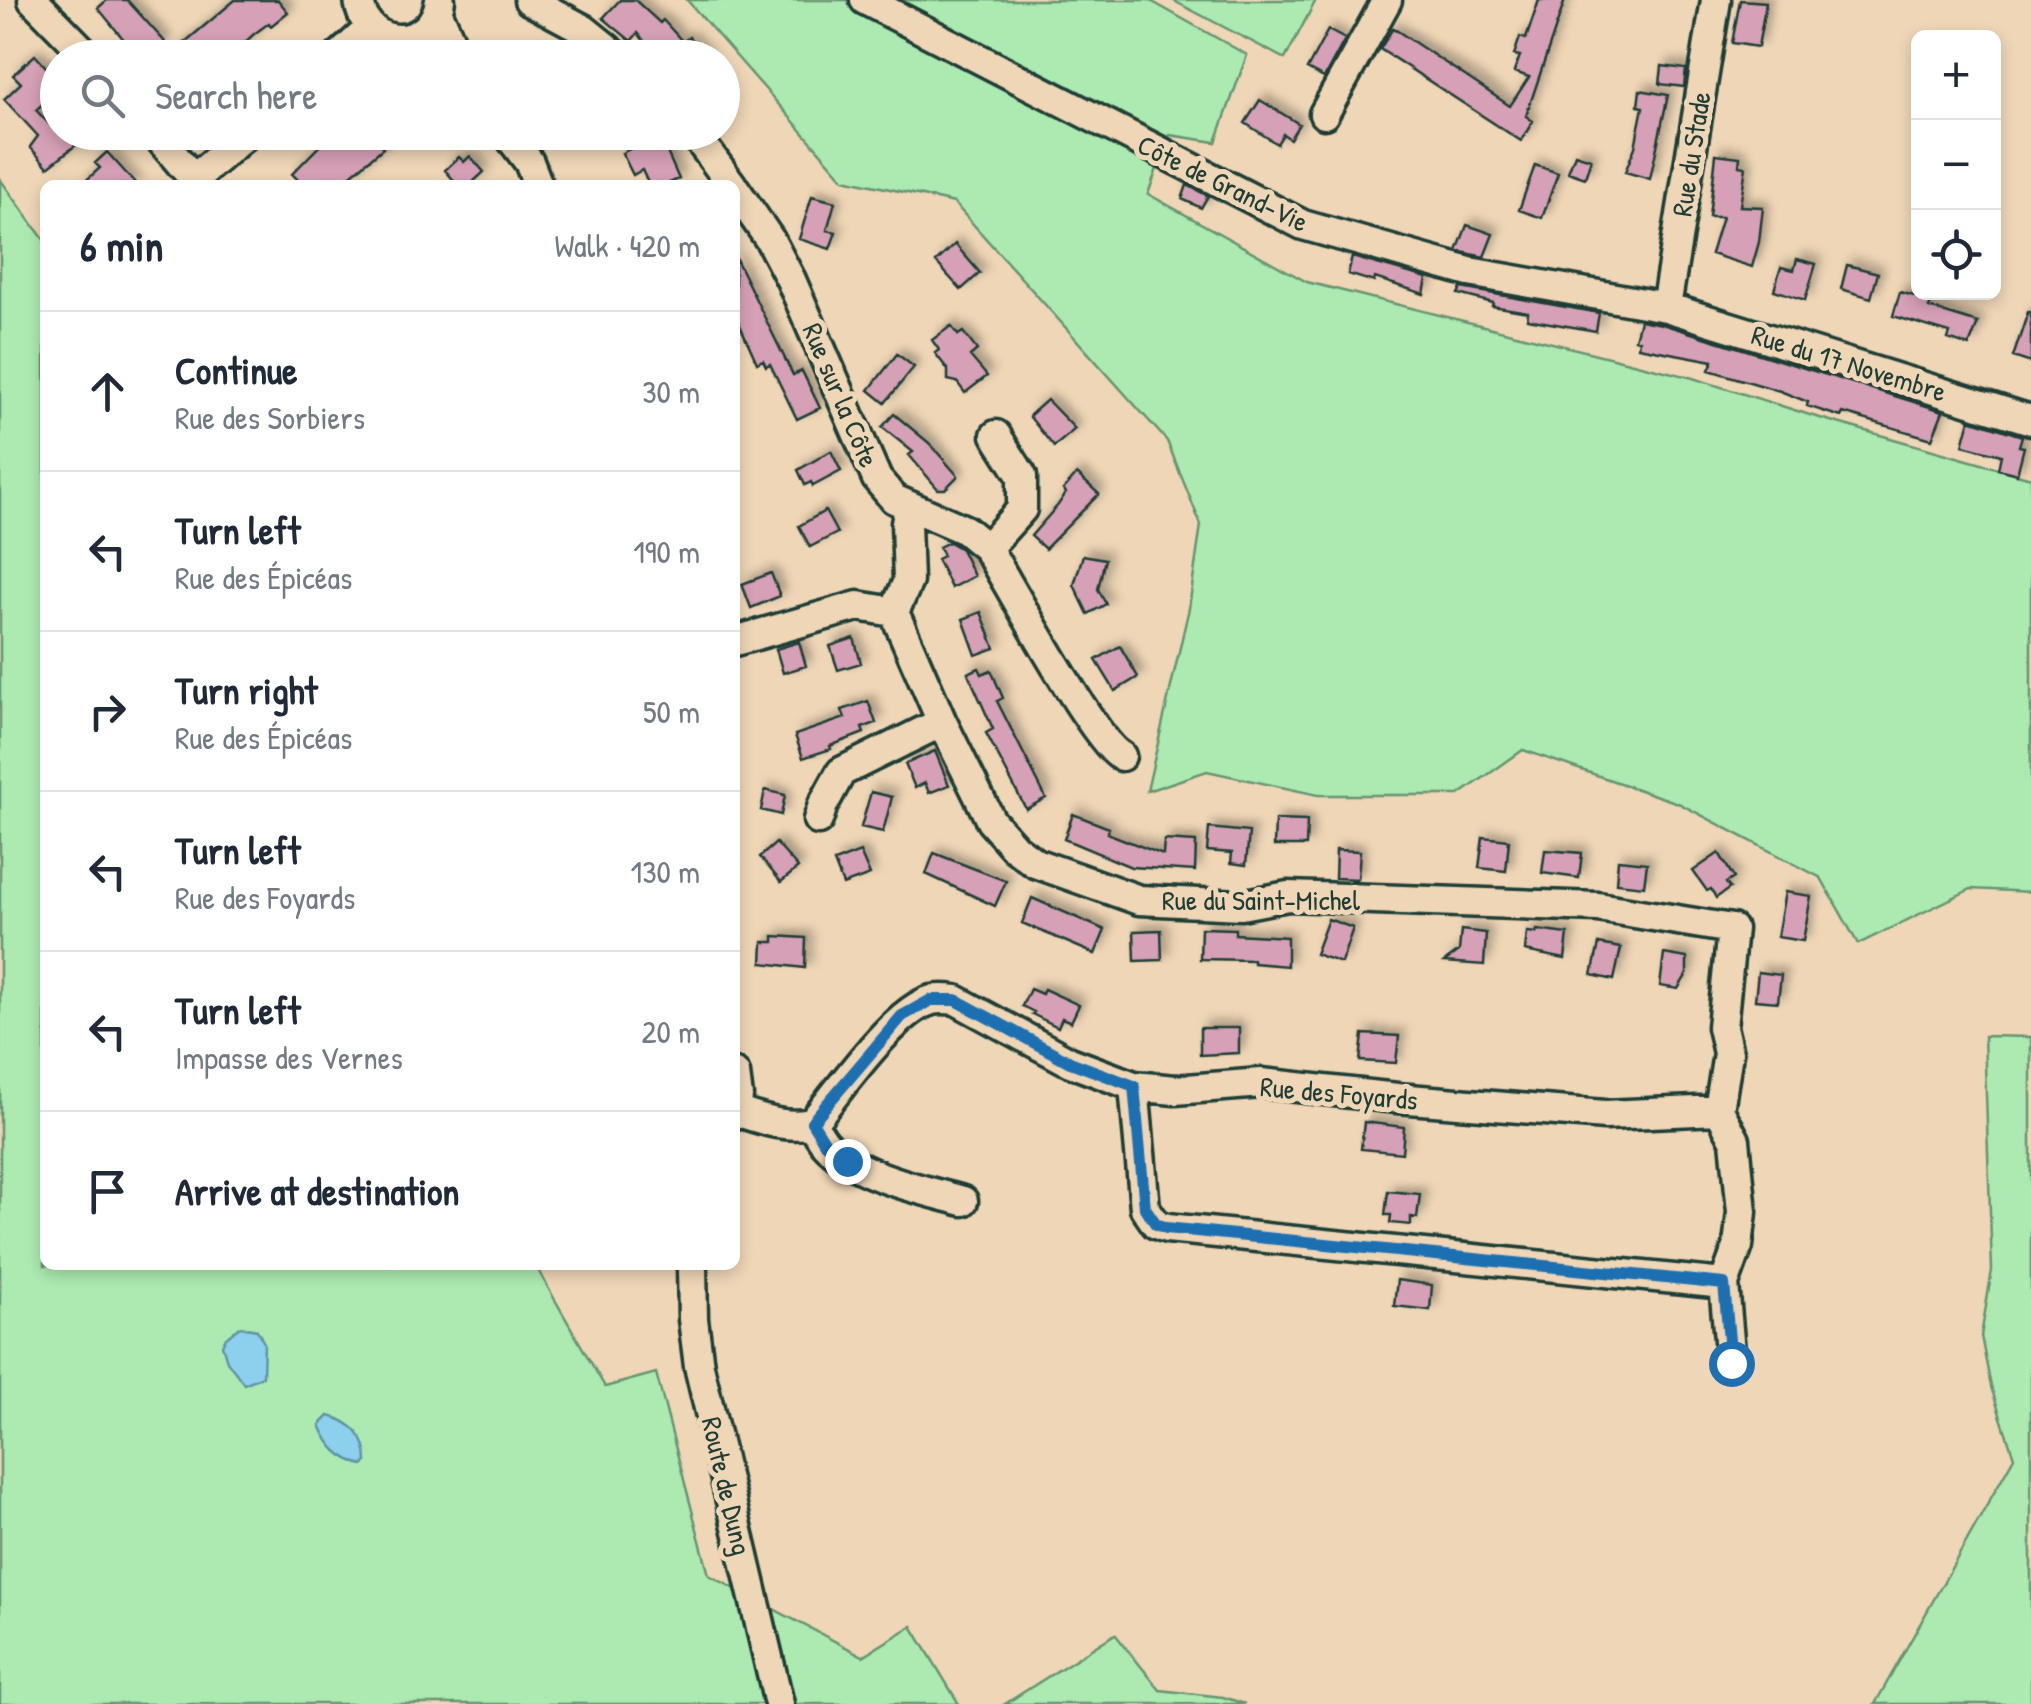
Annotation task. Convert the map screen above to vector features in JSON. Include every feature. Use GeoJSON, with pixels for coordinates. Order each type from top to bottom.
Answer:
{"type":"FeatureCollection","features":[{"type":"Feature","properties":{"kind":"street"},"geometry":{"type":"LineString","coordinates":[[33,0],[72,40]]}},
{"type":"Feature","properties":{"kind":"street"},"geometry":{"type":"LineString","coordinates":[[359,0],[360,12],[370,28],[397,40],[414,37],[429,28],[439,7]]}},
{"type":"Feature","properties":{"kind":"street"},"geometry":{"type":"LineString","coordinates":[[529,0],[596,40]]}},
{"type":"Feature","properties":{"kind":"street","name":"Côte de Grand-Vie"},"geometry":{"type":"LineString","coordinates":[[865,0],[1303,226],[1469,272],[1666,307]]}},
{"type":"Feature","properties":{"kind":"street"},"geometry":{"type":"LineString","coordinates":[[1324,114],[1387,0]]}},
{"type":"Feature","properties":{"kind":"street","name":"Rue du Stade"},"geometry":{"type":"LineString","coordinates":[[1666,307],[1716,0]]}},
{"type":"Feature","properties":{"kind":"street"},"geometry":{"type":"LineString","coordinates":[[439,7],[451,40]]}},
{"type":"Feature","properties":{"kind":"street"},"geometry":{"type":"LineString","coordinates":[[357,40],[370,28]]}},
{"type":"Feature","properties":{"kind":"street"},"geometry":{"type":"LineString","coordinates":[[169,150],[194,180]]}},
{"type":"Feature","properties":{"kind":"street"},"geometry":{"type":"LineString","coordinates":[[198,180],[230,150]]}},
{"type":"Feature","properties":{"kind":"street"},"geometry":{"type":"LineString","coordinates":[[520,150],[536,180]]}},
{"type":"Feature","properties":{"kind":"street","name":"Rue sur la Côte"},"geometry":{"type":"LineString","coordinates":[[706,150],[729,180]]}},
{"type":"Feature","properties":{"kind":"street","name":"Rue sur la Côte"},"geometry":{"type":"LineString","coordinates":[[740,196],[791,280],[877,479],[894,499],[965,530],[986,548],[1091,722],[1121,756]]}},
{"type":"Feature","properties":{"kind":"street","name":"Rue du 17 Novembre"},"geometry":{"type":"LineString","coordinates":[[1666,307],[2031,420]]}},
{"type":"Feature","properties":{"kind":"street"},"geometry":{"type":"LineString","coordinates":[[986,548],[1022,508],[1022,476],[996,435]]}},
{"type":"Feature","properties":{"kind":"street"},"geometry":{"type":"LineString","coordinates":[[740,640],[858,606],[894,612],[908,581],[909,508]]}},
{"type":"Feature","properties":{"kind":"street","name":"Rue du Saint-Michel"},"geometry":{"type":"LineString","coordinates":[[894,612],[991,822],[1014,848],[1035,862],[1139,900],[1241,905],[1288,896],[1598,906],[1732,929],[1722,1027],[1728,1053],[1720,1110]]}},
{"type":"Feature","properties":{"kind":"street"},"geometry":{"type":"LineString","coordinates":[[818,820],[822,804],[841,772],[942,722]]}},
{"type":"Feature","properties":{"kind":"street","name":"Rue des Foyards"},"geometry":{"type":"LineString","coordinates":[[812,1122],[902,1016],[931,1000],[956,1000],[1070,1062],[1134,1086],[1175,1090],[1262,1083],[1605,1115],[1720,1110]]}},
{"type":"Feature","properties":{"kind":"street"},"geometry":{"type":"LineString","coordinates":[[1134,1086],[1145,1208],[1156,1224],[1166,1228],[1724,1284]]}},
{"type":"Feature","properties":{"kind":"street"},"geometry":{"type":"LineString","coordinates":[[740,1110],[769,1122],[800,1126],[812,1122],[825,1143],[847,1161],[914,1188],[963,1201]]}},
{"type":"Feature","properties":{"kind":"street"},"geometry":{"type":"LineString","coordinates":[[1720,1110],[1734,1140],[1742,1212],[1738,1246],[1724,1284],[1731,1363]]}},
{"type":"Feature","properties":{"kind":"street","name":"Route de Dung"},"geometry":{"type":"LineString","coordinates":[[692,1270],[692,1320],[699,1366],[778,1704]]}},
{"type":"Feature","properties":{"kind":"green space"},"geometry":{"type":"Polygon","coordinates":[[[687,0],[1149,0],[1247,55],[1216,142],[1169,135],[1148,194],[1307,282],[1693,378],[2031,478],[2031,892],[1971,889],[1858,944],[1821,878],[1678,803],[1523,750],[1459,795],[1318,795],[1207,771],[1147,791],[1189,608],[1201,525],[1167,441],[954,203],[844,179],[740,60],[740,40],[722,40],[687,0]]]}},
{"type":"Feature","properties":{"kind":"green space"},"geometry":{"type":"Polygon","coordinates":[[[1172,0],[1316,0],[1285,59],[1172,0]]]}},
{"type":"Feature","properties":{"kind":"green space"},"geometry":{"type":"Polygon","coordinates":[[[0,179],[40,234],[40,1270],[538,1270],[605,1387],[656,1373],[709,1575],[863,1656],[912,1626],[959,1704],[0,1704],[0,179]]]}},
{"type":"Feature","properties":{"kind":"green space"},"geometry":{"type":"Polygon","coordinates":[[[1984,1036],[2031,1037],[2031,1704],[1875,1704],[2014,1457],[1991,1387],[1981,1336],[1992,1270],[1984,1036]]]}},
{"type":"Feature","properties":{"kind":"green space"},"geometry":{"type":"Polygon","coordinates":[[[1115,1634],[1160,1690],[1223,1697],[1245,1704],[1005,1704],[1115,1634]]]}},
{"type":"Feature","properties":{"kind":"water"},"geometry":{"type":"Polygon","coordinates":[[[240,1327],[257,1330],[264,1343],[263,1376],[244,1384],[227,1361],[222,1345],[240,1327]]]}},
{"type":"Feature","properties":{"kind":"water"},"geometry":{"type":"Polygon","coordinates":[[[329,1416],[357,1432],[367,1462],[363,1465],[342,1456],[327,1440],[320,1425],[329,1416]]]}},
{"type":"Feature","properties":{"kind":"building"},"geometry":{"type":"Polygon","coordinates":[[[107,0],[127,0],[163,40],[124,40],[98,8],[107,0]]]}},
{"type":"Feature","properties":{"kind":"building"},"geometry":{"type":"Polygon","coordinates":[[[235,0],[278,0],[288,12],[248,40],[188,40],[235,0]]]}},
{"type":"Feature","properties":{"kind":"building"},"geometry":{"type":"Polygon","coordinates":[[[620,0],[635,0],[660,23],[663,20],[681,40],[643,40],[638,33],[630,40],[603,18],[620,0]]]}},
{"type":"Feature","properties":{"kind":"building"},"geometry":{"type":"Polygon","coordinates":[[[1539,0],[1565,0],[1526,116],[1533,121],[1521,141],[1380,49],[1393,28],[1510,106],[1529,77],[1514,72],[1520,56],[1514,55],[1520,37],[1526,39],[1539,0]]]}},
{"type":"Feature","properties":{"kind":"building"},"geometry":{"type":"Polygon","coordinates":[[[1740,0],[1766,2],[1758,47],[1732,43],[1740,0]]]}},
{"type":"Feature","properties":{"kind":"building"},"geometry":{"type":"Polygon","coordinates":[[[1328,30],[1345,39],[1324,78],[1307,69],[1328,30]]]}},
{"type":"Feature","properties":{"kind":"building"},"geometry":{"type":"Polygon","coordinates":[[[35,55],[40,61],[40,106],[36,110],[40,114],[40,150],[70,150],[48,167],[30,147],[38,136],[4,99],[21,83],[13,75],[35,55]]]}},
{"type":"Feature","properties":{"kind":"building"},"geometry":{"type":"Polygon","coordinates":[[[1662,66],[1686,69],[1684,87],[1660,84],[1662,66]]]}},
{"type":"Feature","properties":{"kind":"building"},"geometry":{"type":"Polygon","coordinates":[[[1640,90],[1668,95],[1650,179],[1625,172],[1643,107],[1638,106],[1640,90]]]}},
{"type":"Feature","properties":{"kind":"building"},"geometry":{"type":"Polygon","coordinates":[[[1260,100],[1299,124],[1290,139],[1283,134],[1277,144],[1245,123],[1260,100]]]}},
{"type":"Feature","properties":{"kind":"building"},"geometry":{"type":"Polygon","coordinates":[[[315,150],[381,150],[345,180],[298,180],[292,174],[315,150]]]}},
{"type":"Feature","properties":{"kind":"building"},"geometry":{"type":"Polygon","coordinates":[[[666,150],[679,179],[647,180],[642,170],[633,175],[622,153],[666,150]]]}},
{"type":"Feature","properties":{"kind":"building"},"geometry":{"type":"Polygon","coordinates":[[[107,152],[132,180],[87,180],[100,168],[95,163],[107,152]]]}},
{"type":"Feature","properties":{"kind":"building"},"geometry":{"type":"Polygon","coordinates":[[[1575,154],[1591,159],[1585,178],[1568,172],[1575,154]]]}},
{"type":"Feature","properties":{"kind":"building"},"geometry":{"type":"Polygon","coordinates":[[[1716,154],[1740,157],[1739,166],[1746,167],[1740,206],[1763,207],[1752,267],[1711,254],[1722,217],[1709,217],[1716,154]]]}},
{"type":"Feature","properties":{"kind":"building"},"geometry":{"type":"Polygon","coordinates":[[[470,156],[484,172],[475,180],[454,180],[445,170],[459,157],[464,162],[470,156]]]}},
{"type":"Feature","properties":{"kind":"building"},"geometry":{"type":"Polygon","coordinates":[[[1535,165],[1558,173],[1542,218],[1519,210],[1535,165]]]}},
{"type":"Feature","properties":{"kind":"building"},"geometry":{"type":"Polygon","coordinates":[[[1187,185],[1208,196],[1201,208],[1182,199],[1187,185]]]}},
{"type":"Feature","properties":{"kind":"building"},"geometry":{"type":"Polygon","coordinates":[[[812,196],[835,202],[827,230],[836,232],[830,249],[799,239],[812,196]]]}},
{"type":"Feature","properties":{"kind":"building"},"geometry":{"type":"Polygon","coordinates":[[[1467,225],[1493,234],[1484,257],[1457,251],[1467,225]]]}},
{"type":"Feature","properties":{"kind":"building"},"geometry":{"type":"Polygon","coordinates":[[[955,244],[980,273],[961,290],[936,262],[955,244]]]}},
{"type":"Feature","properties":{"kind":"building"},"geometry":{"type":"Polygon","coordinates":[[[1352,257],[1427,278],[1424,294],[1375,278],[1374,282],[1348,274],[1352,257]]]}},
{"type":"Feature","properties":{"kind":"building"},"geometry":{"type":"Polygon","coordinates":[[[1797,259],[1816,264],[1805,300],[1774,290],[1781,267],[1794,270],[1797,259]]]}},
{"type":"Feature","properties":{"kind":"building"},"geometry":{"type":"Polygon","coordinates":[[[1847,265],[1878,273],[1871,298],[1841,289],[1847,265]]]}},
{"type":"Feature","properties":{"kind":"building"},"geometry":{"type":"Polygon","coordinates":[[[740,267],[793,375],[802,371],[820,408],[797,419],[770,364],[766,366],[763,360],[757,363],[740,325],[740,267]]]}},
{"type":"Feature","properties":{"kind":"building"},"geometry":{"type":"Polygon","coordinates":[[[1461,288],[1599,313],[1596,331],[1527,319],[1528,312],[1492,306],[1493,303],[1458,294],[1461,288]]]}},
{"type":"Feature","properties":{"kind":"building"},"geometry":{"type":"Polygon","coordinates":[[[1900,292],[1911,295],[1911,300],[1932,301],[1929,308],[1978,323],[1969,346],[1948,339],[1950,333],[1893,316],[1900,292]]]}},
{"type":"Feature","properties":{"kind":"building"},"geometry":{"type":"Polygon","coordinates":[[[2031,312],[2031,363],[2013,357],[2031,312]]]}},
{"type":"Feature","properties":{"kind":"building"},"geometry":{"type":"Polygon","coordinates":[[[1640,320],[1943,411],[1932,439],[1843,413],[1841,417],[1807,406],[1808,402],[1780,391],[1709,370],[1713,361],[1638,347],[1639,340],[1635,339],[1640,320]]]}},
{"type":"Feature","properties":{"kind":"building"},"geometry":{"type":"Polygon","coordinates":[[[951,326],[958,335],[963,332],[977,350],[970,356],[987,376],[965,393],[957,382],[948,380],[948,370],[935,353],[939,350],[932,340],[951,326]]]}},
{"type":"Feature","properties":{"kind":"building"},"geometry":{"type":"Polygon","coordinates":[[[897,354],[914,367],[885,403],[869,390],[897,354]]]}},
{"type":"Feature","properties":{"kind":"building"},"geometry":{"type":"Polygon","coordinates":[[[1047,400],[1075,429],[1054,447],[1029,416],[1047,400]]]}},
{"type":"Feature","properties":{"kind":"building"},"geometry":{"type":"Polygon","coordinates":[[[894,414],[929,443],[958,476],[945,489],[938,489],[909,455],[913,452],[882,427],[894,414]]]}},
{"type":"Feature","properties":{"kind":"building"},"geometry":{"type":"Polygon","coordinates":[[[1970,419],[2022,436],[2019,446],[2024,447],[2017,474],[1998,469],[2001,455],[1963,445],[1970,419]]]}},
{"type":"Feature","properties":{"kind":"building"},"geometry":{"type":"Polygon","coordinates":[[[831,451],[841,471],[813,486],[811,482],[805,485],[798,470],[831,451]]]}},
{"type":"Feature","properties":{"kind":"building"},"geometry":{"type":"Polygon","coordinates":[[[1077,474],[1099,494],[1045,549],[1031,536],[1058,505],[1066,493],[1063,490],[1077,474]]]}},
{"type":"Feature","properties":{"kind":"building"},"geometry":{"type":"Polygon","coordinates":[[[825,511],[837,533],[810,547],[799,526],[825,511]]]}},
{"type":"Feature","properties":{"kind":"building"},"geometry":{"type":"Polygon","coordinates":[[[949,542],[961,549],[974,576],[951,588],[937,559],[943,556],[939,547],[949,542]]]}},
{"type":"Feature","properties":{"kind":"building"},"geometry":{"type":"Polygon","coordinates":[[[1083,555],[1105,559],[1098,589],[1106,604],[1088,614],[1074,585],[1083,555]]]}},
{"type":"Feature","properties":{"kind":"building"},"geometry":{"type":"Polygon","coordinates":[[[771,573],[780,596],[751,608],[742,584],[771,573]]]}},
{"type":"Feature","properties":{"kind":"building"},"geometry":{"type":"Polygon","coordinates":[[[981,612],[995,648],[976,655],[963,619],[981,612]]]}},
{"type":"Feature","properties":{"kind":"building"},"geometry":{"type":"Polygon","coordinates":[[[854,638],[861,663],[838,670],[830,646],[854,638]]]}},
{"type":"Feature","properties":{"kind":"building"},"geometry":{"type":"Polygon","coordinates":[[[799,642],[806,666],[783,673],[776,649],[799,642]]]}},
{"type":"Feature","properties":{"kind":"building"},"geometry":{"type":"Polygon","coordinates":[[[1120,646],[1138,677],[1115,691],[1096,660],[1120,646]]]}},
{"type":"Feature","properties":{"kind":"building"},"geometry":{"type":"Polygon","coordinates":[[[979,668],[982,674],[991,670],[1003,698],[997,701],[1046,798],[1026,809],[986,733],[993,729],[968,673],[979,668]]]}},
{"type":"Feature","properties":{"kind":"building"},"geometry":{"type":"Polygon","coordinates":[[[868,701],[876,723],[862,728],[864,733],[830,746],[831,749],[803,758],[795,735],[845,718],[842,710],[868,701]]]}},
{"type":"Feature","properties":{"kind":"building"},"geometry":{"type":"Polygon","coordinates":[[[935,751],[949,785],[929,793],[925,783],[915,788],[905,764],[935,751]]]}},
{"type":"Feature","properties":{"kind":"building"},"geometry":{"type":"Polygon","coordinates":[[[765,790],[785,795],[781,815],[761,810],[765,790]]]}},
{"type":"Feature","properties":{"kind":"building"},"geometry":{"type":"Polygon","coordinates":[[[871,792],[892,797],[883,832],[861,827],[871,792]]]}},
{"type":"Feature","properties":{"kind":"building"},"geometry":{"type":"Polygon","coordinates":[[[1073,814],[1109,828],[1107,833],[1163,855],[1164,840],[1196,842],[1195,871],[1131,867],[1064,839],[1073,814]]]}},
{"type":"Feature","properties":{"kind":"building"},"geometry":{"type":"Polygon","coordinates":[[[1275,820],[1307,821],[1306,846],[1274,846],[1275,820]]]}},
{"type":"Feature","properties":{"kind":"building"},"geometry":{"type":"Polygon","coordinates":[[[1209,828],[1249,832],[1246,865],[1231,863],[1232,853],[1207,851],[1209,828]]]}},
{"type":"Feature","properties":{"kind":"building"},"geometry":{"type":"Polygon","coordinates":[[[1483,837],[1509,840],[1506,871],[1479,868],[1483,837]]]}},
{"type":"Feature","properties":{"kind":"building"},"geometry":{"type":"Polygon","coordinates":[[[776,843],[798,868],[781,882],[760,857],[776,843]]]}},
{"type":"Feature","properties":{"kind":"building"},"geometry":{"type":"Polygon","coordinates":[[[1336,850],[1360,851],[1358,879],[1335,878],[1336,850]]]}},
{"type":"Feature","properties":{"kind":"building"},"geometry":{"type":"Polygon","coordinates":[[[1545,850],[1582,853],[1579,878],[1542,873],[1545,850]]]}},
{"type":"Feature","properties":{"kind":"building"},"geometry":{"type":"Polygon","coordinates":[[[860,852],[870,875],[843,885],[834,862],[860,852]]]}},
{"type":"Feature","properties":{"kind":"building"},"geometry":{"type":"Polygon","coordinates":[[[934,853],[1006,881],[995,906],[926,874],[934,853]]]}},
{"type":"Feature","properties":{"kind":"building"},"geometry":{"type":"Polygon","coordinates":[[[1719,853],[1734,878],[1726,883],[1730,888],[1716,898],[1693,871],[1719,853]]]}},
{"type":"Feature","properties":{"kind":"building"},"geometry":{"type":"Polygon","coordinates":[[[1618,860],[1647,863],[1644,886],[1616,883],[1618,860]]]}},
{"type":"Feature","properties":{"kind":"building"},"geometry":{"type":"Polygon","coordinates":[[[1785,892],[1811,896],[1803,941],[1777,937],[1785,892]]]}},
{"type":"Feature","properties":{"kind":"building"},"geometry":{"type":"Polygon","coordinates":[[[1032,898],[1105,930],[1095,954],[1022,923],[1032,898]]]}},
{"type":"Feature","properties":{"kind":"building"},"geometry":{"type":"Polygon","coordinates":[[[1328,919],[1353,928],[1341,963],[1315,954],[1328,919]]]}},
{"type":"Feature","properties":{"kind":"building"},"geometry":{"type":"Polygon","coordinates":[[[1201,928],[1287,937],[1287,966],[1253,960],[1200,959],[1201,928]]]}},
{"type":"Feature","properties":{"kind":"building"},"geometry":{"type":"Polygon","coordinates":[[[1161,930],[1162,960],[1135,961],[1134,931],[1161,930]]]}},
{"type":"Feature","properties":{"kind":"building"},"geometry":{"type":"Polygon","coordinates":[[[1461,930],[1486,933],[1484,965],[1444,962],[1459,951],[1461,930]]]}},
{"type":"Feature","properties":{"kind":"building"},"geometry":{"type":"Polygon","coordinates":[[[1527,932],[1568,934],[1565,959],[1525,951],[1527,932]]]}},
{"type":"Feature","properties":{"kind":"building"},"geometry":{"type":"Polygon","coordinates":[[[774,936],[806,938],[805,968],[762,963],[763,942],[774,942],[774,936]]]}},
{"type":"Feature","properties":{"kind":"building"},"geometry":{"type":"Polygon","coordinates":[[[1599,944],[1621,948],[1614,980],[1592,975],[1599,944]]]}},
{"type":"Feature","properties":{"kind":"building"},"geometry":{"type":"Polygon","coordinates":[[[1664,954],[1687,958],[1687,974],[1678,989],[1660,986],[1664,954]]]}},
{"type":"Feature","properties":{"kind":"building"},"geometry":{"type":"Polygon","coordinates":[[[1758,972],[1781,975],[1778,1002],[1755,1000],[1758,972]]]}},
{"type":"Feature","properties":{"kind":"building"},"geometry":{"type":"Polygon","coordinates":[[[1030,989],[1042,994],[1044,989],[1079,1005],[1071,1022],[1062,1018],[1058,1027],[1022,1006],[1030,989]]]}},
{"type":"Feature","properties":{"kind":"building"},"geometry":{"type":"Polygon","coordinates":[[[1200,1028],[1239,1028],[1239,1053],[1200,1055],[1200,1028]]]}},
{"type":"Feature","properties":{"kind":"building"},"geometry":{"type":"Polygon","coordinates":[[[1363,1034],[1399,1036],[1396,1063],[1360,1061],[1363,1034]]]}},
{"type":"Feature","properties":{"kind":"building"},"geometry":{"type":"Polygon","coordinates":[[[1364,1122],[1404,1127],[1402,1153],[1361,1149],[1364,1122]]]}},
{"type":"Feature","properties":{"kind":"building"},"geometry":{"type":"Polygon","coordinates":[[[1388,1191],[1420,1194],[1417,1218],[1411,1217],[1411,1225],[1390,1223],[1391,1215],[1385,1215],[1388,1191]]]}},
{"type":"Feature","properties":{"kind":"building"},"geometry":{"type":"Polygon","coordinates":[[[1397,1280],[1432,1285],[1430,1310],[1394,1306],[1397,1280]]]}},
{"type":"Feature","properties":{"kind":"route"},"geometry":{"type":"LineString","coordinates":[[847,1161],[825,1143],[812,1122],[902,1016],[931,1000],[956,1000],[1070,1062],[1134,1086],[1145,1208],[1156,1224],[1724,1284],[1731,1363]]}}]}
